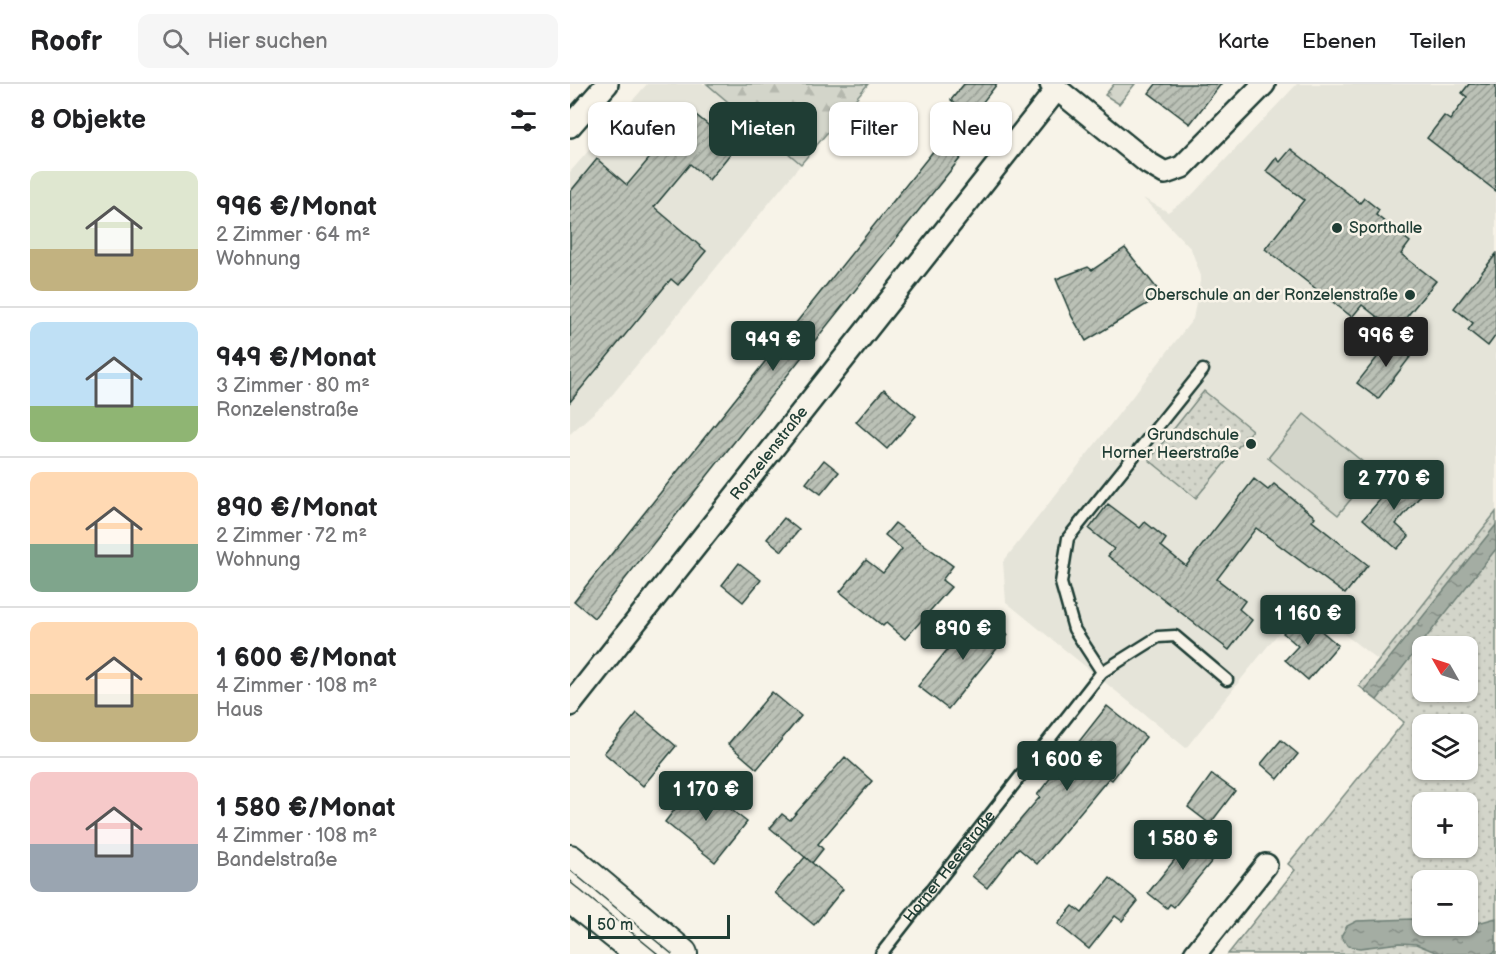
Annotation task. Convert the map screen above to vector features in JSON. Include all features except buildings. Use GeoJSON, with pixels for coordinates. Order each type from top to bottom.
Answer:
{"type":"FeatureCollection","features":[{"type":"Feature","properties":{"kind":"main road"},"geometry":{"type":"LineString","coordinates":[[570,860],[682,954]]}},
{"type":"Feature","properties":{"kind":"main road"},"geometry":{"type":"LineString","coordinates":[[570,897],[641,954]]}},
{"type":"Feature","properties":{"kind":"street"},"geometry":{"type":"LineString","coordinates":[[570,126],[607,84]]}},
{"type":"Feature","properties":{"kind":"street","name":"Ronzelenstraße"},"geometry":{"type":"LineString","coordinates":[[570,705],[1054,86],[1148,163],[1166,172],[1182,167],[1264,84]]}},
{"type":"Feature","properties":{"kind":"street"},"geometry":{"type":"LineString","coordinates":[[1195,954],[1266,865]]}},
{"type":"Feature","properties":{"kind":"lane"},"geometry":{"type":"LineString","coordinates":[[1102,672],[1074,629],[1061,583],[1068,537],[1203,370]]}},
{"type":"Feature","properties":{"kind":"lane","name":"Horner Heerstraße"},"geometry":{"type":"LineString","coordinates":[[881,954],[1102,672],[1158,637],[1174,636],[1227,680]]}},
{"type":"Feature","properties":{"kind":"lane"},"geometry":{"type":"LineString","coordinates":[[570,876],[665,954]]}},
{"type":"Feature","properties":{"kind":"shaded area"},"geometry":{"type":"Polygon","coordinates":[[[647,84],[707,84],[728,102],[709,102],[709,156],[792,156],[801,164],[608,400],[570,434],[570,172],[588,151],[588,156],[697,156],[697,102],[631,102],[647,84]]]}},
{"type":"Feature","properties":{"kind":"shaded area","name":"Grundschule Horner Heerstraße"},"geometry":{"type":"Polygon","coordinates":[[[1297,84],[1496,84],[1496,512],[1379,661],[1303,602],[1186,748],[1006,602],[1003,562],[1193,319],[1201,276],[1191,249],[1143,198],[1168,212],[1191,196],[1297,84]]]}},
{"type":"Feature","properties":{"kind":"green space"},"geometry":{"type":"Polygon","coordinates":[[[707,84],[868,84],[853,102],[829,102],[829,131],[817,145],[817,102],[728,102],[707,84]]]}},
{"type":"Feature","properties":{"kind":"green space"},"geometry":{"type":"Polygon","coordinates":[[[1114,84],[1135,84],[1119,104],[1105,95],[1114,84]]]}},
{"type":"Feature","properties":{"kind":"green space"},"geometry":{"type":"Polygon","coordinates":[[[792,156],[808,156],[801,164],[792,156]]]}},
{"type":"Feature","properties":{"kind":"green space"},"geometry":{"type":"Polygon","coordinates":[[[1204,391],[1252,430],[1196,498],[1149,460],[1204,391]]]}},
{"type":"Feature","properties":{"kind":"green space"},"geometry":{"type":"Polygon","coordinates":[[[1304,414],[1374,471],[1338,515],[1268,458],[1304,414]]]}},
{"type":"Feature","properties":{"kind":"green space"},"geometry":{"type":"Polygon","coordinates":[[[1496,512],[1496,954],[1228,954],[1295,870],[1288,864],[1404,722],[1359,686],[1496,512]]]}},
{"type":"Feature","properties":{"kind":"water"},"geometry":{"type":"Polygon","coordinates":[[[1496,525],[1496,549],[1427,636],[1412,636],[1412,656],[1377,700],[1364,690],[1496,525]]]}},
{"type":"Feature","properties":{"kind":"water"},"geometry":{"type":"Polygon","coordinates":[[[1496,918],[1496,951],[1491,954],[1440,954],[1416,944],[1400,943],[1360,948],[1348,946],[1341,936],[1347,926],[1357,921],[1412,919],[1412,936],[1478,936],[1478,923],[1496,918]]]}},
{"type":"Feature","properties":{"kind":"tram line"},"geometry":{"type":"LineString","coordinates":[[570,870],[672,954]]}},
{"type":"Feature","properties":{"kind":"tram line"},"geometry":{"type":"LineString","coordinates":[[570,882],[658,954]]}},
{"type":"Feature","properties":{"kind":"place","name":"Sporthalle"},"geometry":{"type":"Point","coordinates":[1337,228]}},
{"type":"Feature","properties":{"kind":"place","name":"Oberschule an der Ronzelenstraße"},"geometry":{"type":"Point","coordinates":[1410,295]}},
{"type":"Feature","properties":{"kind":"place","name":"Grundschule Horner Heerstraße"},"geometry":{"type":"Point","coordinates":[1251,444]}}]}
